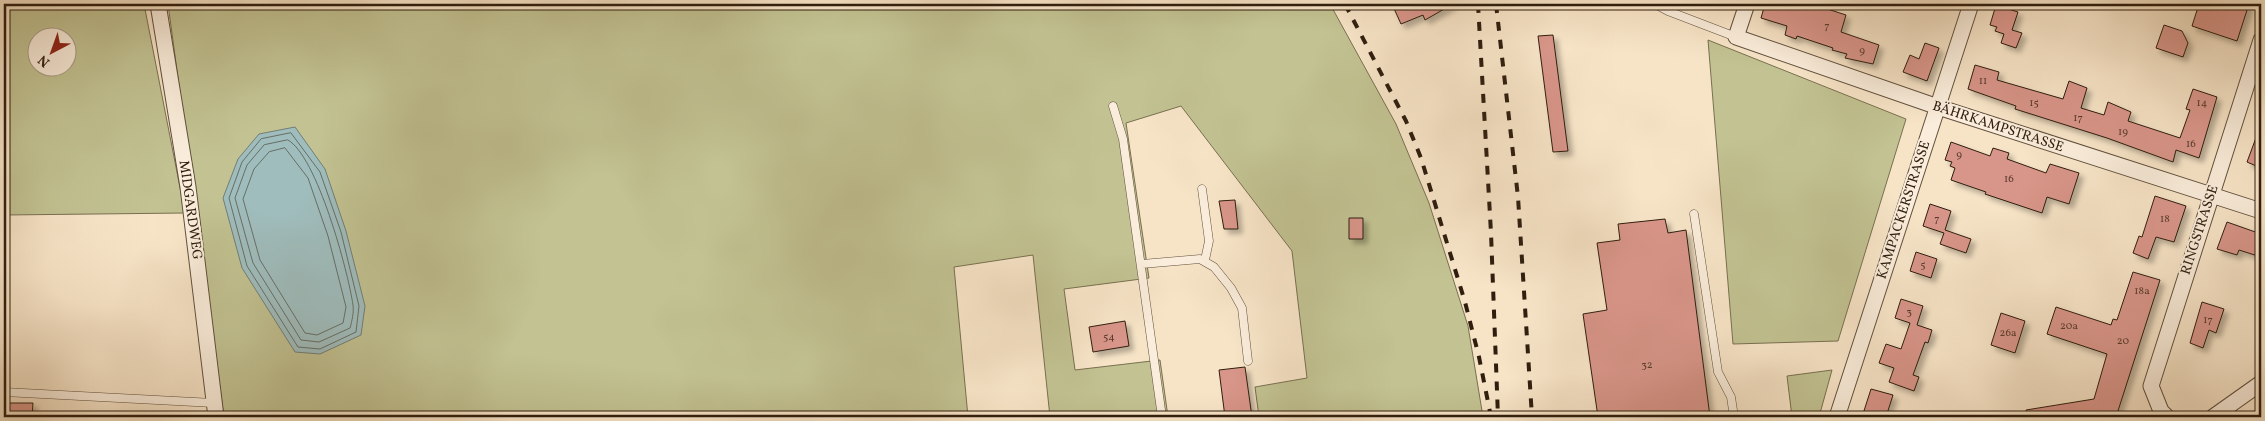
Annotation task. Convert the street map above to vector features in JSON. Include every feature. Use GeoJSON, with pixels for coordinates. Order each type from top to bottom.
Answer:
{"type":"FeatureCollection","features":[{"type":"Feature","properties":{"kind":"street","name":"MIDGARDWEG"},"geometry":{"type":"LineString","coordinates":[[158,4],[188,187],[215,410]]}},
{"type":"Feature","properties":{"kind":"street"},"geometry":{"type":"LineString","coordinates":[[1736,37],[1747,4]]}},
{"type":"Feature","properties":{"kind":"street","name":"KAMPACKERSTRASSE"},"geometry":{"type":"LineString","coordinates":[[1837,417],[1971,4]]}},
{"type":"Feature","properties":{"kind":"street","name":"BÄHRKAMPSTRASSE"},"geometry":{"type":"LineString","coordinates":[[1736,37],[1938,107],[2261,212]]}},
{"type":"Feature","properties":{"kind":"street","name":"RINGSTRASSE"},"geometry":{"type":"LineString","coordinates":[[2167,417],[2161,411],[2151,386],[2261,40]]}},
{"type":"Feature","properties":{"kind":"street"},"geometry":{"type":"LineString","coordinates":[[2212,417],[2261,383]]}},
{"type":"Feature","properties":{"kind":"lane"},"geometry":{"type":"LineString","coordinates":[[1655,4],[1668,11],[1736,37]]}},
{"type":"Feature","properties":{"kind":"lane"},"geometry":{"type":"LineString","coordinates":[[1113,106],[1123,139],[1162,417]]}},
{"type":"Feature","properties":{"kind":"lane"},"geometry":{"type":"LineString","coordinates":[[1202,188],[1209,241],[1205,260]]}},
{"type":"Feature","properties":{"kind":"lane"},"geometry":{"type":"LineString","coordinates":[[1694,214],[1718,372],[1731,397],[1734,417]]}},
{"type":"Feature","properties":{"kind":"lane"},"geometry":{"type":"LineString","coordinates":[[1142,264],[1200,259],[1205,260],[1214,267],[1231,288],[1242,308],[1248,361]]}},
{"type":"Feature","properties":{"kind":"lane"},"geometry":{"type":"LineString","coordinates":[[4,392],[215,410]]}},
{"type":"Feature","properties":{"kind":"green space"},"geometry":{"type":"Polygon","coordinates":[[[4,4],[144,4],[185,213],[4,215],[4,4]]]}},
{"type":"Feature","properties":{"kind":"green space"},"geometry":{"type":"Polygon","coordinates":[[[168,4],[1330,4],[1396,124],[1429,203],[1468,326],[1483,417],[1259,417],[1255,387],[1307,378],[1292,251],[1181,106],[1126,123],[1149,278],[1064,289],[1075,370],[1160,360],[1168,417],[1050,417],[1033,255],[954,267],[968,417],[224,417],[168,4]]]}},
{"type":"Feature","properties":{"kind":"green space"},"geometry":{"type":"Polygon","coordinates":[[[1708,40],[1906,119],[1838,341],[1733,344],[1708,40]]]}},
{"type":"Feature","properties":{"kind":"green space"},"geometry":{"type":"Polygon","coordinates":[[[1832,370],[1819,417],[1792,417],[1787,376],[1832,370]]]}},
{"type":"Feature","properties":{"kind":"water"},"geometry":{"type":"Polygon","coordinates":[[[295,127],[325,169],[346,231],[365,306],[361,335],[320,354],[295,352],[242,268],[223,198],[238,159],[259,134],[295,127]]]}},
{"type":"Feature","properties":{"kind":"building"},"geometry":{"type":"Polygon","coordinates":[[[1392,4],[1453,4],[1425,20],[1423,15],[1401,24],[1392,4]]]}},
{"type":"Feature","properties":{"kind":"building"},"geometry":{"type":"Polygon","coordinates":[[[1765,4],[1812,4],[1846,15],[1841,32],[1879,45],[1873,64],[1845,58],[1847,54],[1832,50],[1833,48],[1797,36],[1796,39],[1785,35],[1787,26],[1761,18],[1765,4]]]}},
{"type":"Feature","properties":{"kind":"building"},"geometry":{"type":"Polygon","coordinates":[[[2199,4],[2249,4],[2237,41],[2192,26],[2199,4]]]}},
{"type":"Feature","properties":{"kind":"building"},"geometry":{"type":"Polygon","coordinates":[[[1996,5],[2018,12],[2012,30],[2022,33],[2016,48],[2001,43],[2004,34],[1995,31],[1997,27],[1990,25],[1996,5]]]}},
{"type":"Feature","properties":{"kind":"building"},"geometry":{"type":"Polygon","coordinates":[[[2164,25],[2182,31],[2188,43],[2183,57],[2156,48],[2164,25]]]}},
{"type":"Feature","properties":{"kind":"building"},"geometry":{"type":"Polygon","coordinates":[[[1553,35],[1568,151],[1553,152],[1538,36],[1553,35]]]}},
{"type":"Feature","properties":{"kind":"building"},"geometry":{"type":"Polygon","coordinates":[[[1925,43],[1939,48],[1927,81],[1903,72],[1910,55],[1919,59],[1925,43]]]}},
{"type":"Feature","properties":{"kind":"building"},"geometry":{"type":"Polygon","coordinates":[[[1975,65],[1999,72],[1997,80],[2063,99],[2069,81],[2087,88],[2081,108],[2104,115],[2108,102],[2131,112],[2128,121],[2180,138],[2190,110],[2186,109],[2193,89],[2217,97],[2199,158],[2176,150],[2173,162],[2107,138],[2015,109],[2016,106],[1968,89],[1975,65]]]}},
{"type":"Feature","properties":{"kind":"building"},"geometry":{"type":"Polygon","coordinates":[[[2261,128],[2261,168],[2247,162],[2261,128]]]}},
{"type":"Feature","properties":{"kind":"building"},"geometry":{"type":"Polygon","coordinates":[[[1951,142],[1990,156],[1993,148],[2009,153],[2007,159],[2046,173],[2050,164],[2079,173],[2069,204],[2047,197],[2042,213],[1985,194],[1986,192],[1951,180],[1955,168],[1950,166],[1952,162],[1945,160],[1951,142]]]}},
{"type":"Feature","properties":{"kind":"building"},"geometry":{"type":"Polygon","coordinates":[[[2155,196],[2186,206],[2174,242],[2156,237],[2148,259],[2133,253],[2139,236],[2142,237],[2155,196]]]}},
{"type":"Feature","properties":{"kind":"building"},"geometry":{"type":"Polygon","coordinates":[[[1235,200],[1238,229],[1224,229],[1219,201],[1235,200]]]}},
{"type":"Feature","properties":{"kind":"building"},"geometry":{"type":"Polygon","coordinates":[[[1930,204],[1951,211],[1945,230],[1971,239],[1966,253],[1940,244],[1944,233],[1923,226],[1930,204]]]}},
{"type":"Feature","properties":{"kind":"building"},"geometry":{"type":"Polygon","coordinates":[[[1349,218],[1363,218],[1363,239],[1349,239],[1349,218]]]}},
{"type":"Feature","properties":{"kind":"building"},"geometry":{"type":"Polygon","coordinates":[[[1665,219],[1668,233],[1686,230],[1710,417],[1598,417],[1583,314],[1607,310],[1597,243],[1620,240],[1618,224],[1665,219]]]}},
{"type":"Feature","properties":{"kind":"building"},"geometry":{"type":"Polygon","coordinates":[[[2227,222],[2261,234],[2261,257],[2239,250],[2237,255],[2217,249],[2227,222]]]}},
{"type":"Feature","properties":{"kind":"building"},"geometry":{"type":"Polygon","coordinates":[[[1916,252],[1937,259],[1931,278],[1910,271],[1916,252]]]}},
{"type":"Feature","properties":{"kind":"building"},"geometry":{"type":"Polygon","coordinates":[[[2133,272],[2160,280],[2117,414],[2114,417],[2027,417],[2026,410],[2094,399],[2107,354],[2047,334],[2056,307],[2111,325],[2113,319],[2117,320],[2133,272]]]}},
{"type":"Feature","properties":{"kind":"building"},"geometry":{"type":"Polygon","coordinates":[[[1901,299],[1923,306],[1917,325],[1932,330],[1928,343],[1925,342],[1913,375],[1919,377],[1914,391],[1889,382],[1894,368],[1879,363],[1886,344],[1901,349],[1910,323],[1895,318],[1901,299]]]}},
{"type":"Feature","properties":{"kind":"building"},"geometry":{"type":"Polygon","coordinates":[[[2202,302],[2224,309],[2216,333],[2209,330],[2203,348],[2190,343],[2202,302]]]}},
{"type":"Feature","properties":{"kind":"building"},"geometry":{"type":"Polygon","coordinates":[[[2001,313],[2025,321],[2015,353],[1991,345],[2001,313]]]}},
{"type":"Feature","properties":{"kind":"building"},"geometry":{"type":"Polygon","coordinates":[[[1125,321],[1129,346],[1093,352],[1089,327],[1125,321]]]}},
{"type":"Feature","properties":{"kind":"building"},"geometry":{"type":"Polygon","coordinates":[[[1245,367],[1252,417],[1225,417],[1219,370],[1245,367]]]}},
{"type":"Feature","properties":{"kind":"building"},"geometry":{"type":"Polygon","coordinates":[[[1871,389],[1893,395],[1886,417],[1862,417],[1871,389]]]}},
{"type":"Feature","properties":{"kind":"building"},"geometry":{"type":"Polygon","coordinates":[[[4,403],[33,403],[32,417],[4,417],[4,403]]]}},
{"type":"Feature","properties":{"kind":"railway"},"geometry":{"type":"LineString","coordinates":[[1345,4],[1406,121],[1421,158],[1465,302],[1479,357],[1491,417]]}},
{"type":"Feature","properties":{"kind":"railway"},"geometry":{"type":"LineString","coordinates":[[1478,4],[1491,233],[1498,417]]}},
{"type":"Feature","properties":{"kind":"railway"},"geometry":{"type":"LineString","coordinates":[[1496,4],[1518,197],[1532,417]]}}]}
